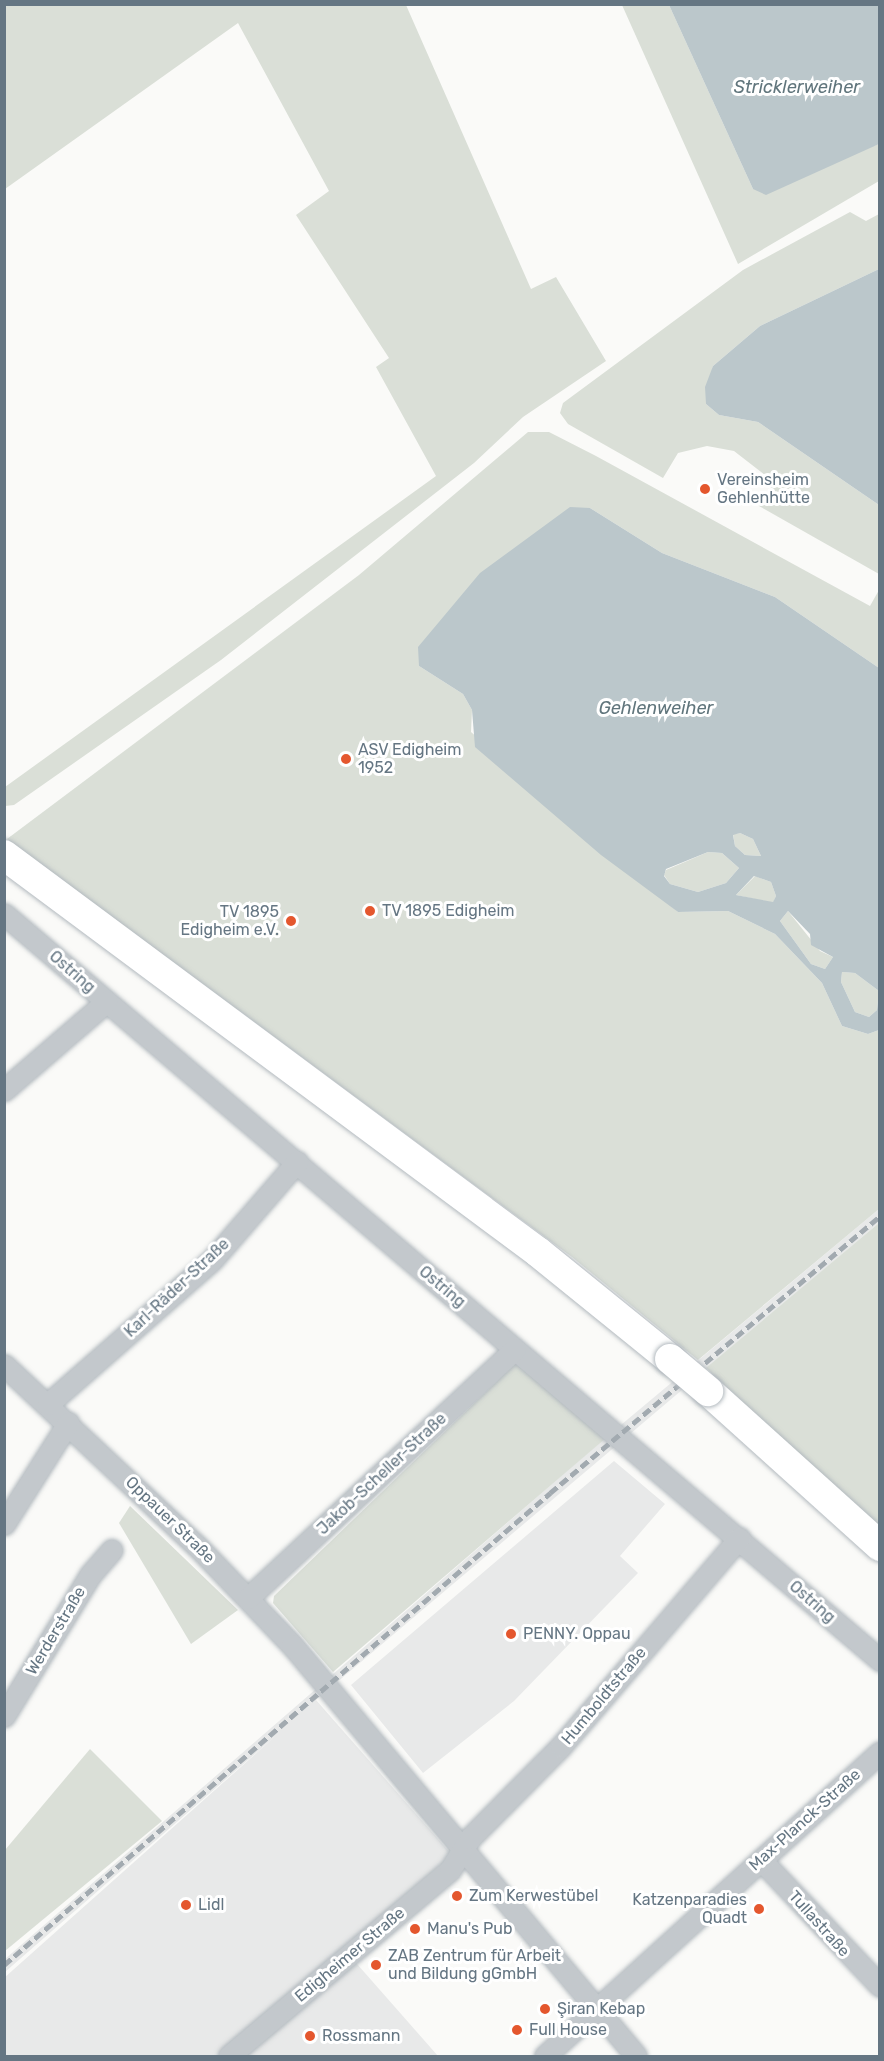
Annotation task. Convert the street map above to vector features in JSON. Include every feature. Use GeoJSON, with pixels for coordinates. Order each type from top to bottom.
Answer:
{"type":"FeatureCollection","features":[{"type":"Feature","properties":{"kind":"street"},"geometry":{"type":"LineString","coordinates":[[4,855],[538,1252],[708,1391],[879,1546]]}},
{"type":"Feature","properties":{"kind":"street","name":"Ostring"},"geometry":{"type":"LineString","coordinates":[[4,914],[739,1538],[879,1660]]}},
{"type":"Feature","properties":{"kind":"street"},"geometry":{"type":"LineString","coordinates":[[4,1090],[105,1002]]}},
{"type":"Feature","properties":{"kind":"street","name":"Karl-Räder-Straße"},"geometry":{"type":"LineString","coordinates":[[48,1404],[212,1260],[297,1162]]}},
{"type":"Feature","properties":{"kind":"street","name":"Jakob-Scheller-Straße"},"geometry":{"type":"LineString","coordinates":[[248,1598],[515,1349]]}},
{"type":"Feature","properties":{"kind":"street","name":"Oppauer Straße"},"geometry":{"type":"LineString","coordinates":[[4,1365],[68,1423],[248,1598],[326,1684],[465,1848]]}},
{"type":"Feature","properties":{"kind":"street"},"geometry":{"type":"LineString","coordinates":[[4,1524],[68,1423]]}},
{"type":"Feature","properties":{"kind":"street","name":"Humboldtstraße"},"geometry":{"type":"LineString","coordinates":[[465,1848],[561,1746],[739,1538]]}},
{"type":"Feature","properties":{"kind":"street","name":"Werderstraße"},"geometry":{"type":"LineString","coordinates":[[4,1716],[90,1575],[112,1550]]}},
{"type":"Feature","properties":{"kind":"street","name":"Max-Planck-Straße"},"geometry":{"type":"LineString","coordinates":[[545,2056],[879,1752]]}},
{"type":"Feature","properties":{"kind":"street"},"geometry":{"type":"LineString","coordinates":[[465,1848],[636,2056]]}},
{"type":"Feature","properties":{"kind":"street","name":"Edigheimer Straße"},"geometry":{"type":"LineString","coordinates":[[229,2056],[450,1870],[465,1848]]}},
{"type":"Feature","properties":{"kind":"street","name":"Tullastraße"},"geometry":{"type":"LineString","coordinates":[[761,1860],[879,1986]]}},
{"type":"Feature","properties":{"kind":"shaded area"},"geometry":{"type":"Polygon","coordinates":[[[4,5],[406,5],[531,289],[556,277],[606,361],[523,417],[474,463],[221,660],[14,805],[5,806],[5,787],[436,476],[376,367],[389,358],[296,215],[329,191],[238,23],[5,189],[4,5]]]}},
{"type":"Feature","properties":{"kind":"shaded area"},"geometry":{"type":"Polygon","coordinates":[[[622,5],[669,5],[753,189],[879,144],[879,181],[738,264],[622,5]]]}},
{"type":"Feature","properties":{"kind":"shaded area"},"geometry":{"type":"Polygon","coordinates":[[[850,212],[866,221],[879,214],[879,269],[760,326],[713,366],[706,404],[719,415],[758,422],[879,505],[879,574],[759,506],[774,482],[734,451],[707,446],[678,453],[663,478],[568,424],[560,413],[563,403],[743,270],[850,212]]]}},
{"type":"Feature","properties":{"kind":"shaded area"},"geometry":{"type":"Polygon","coordinates":[[[528,432],[549,432],[870,606],[879,590],[879,668],[775,597],[662,553],[590,508],[419,666],[463,694],[472,710],[471,732],[678,912],[728,911],[775,934],[822,983],[842,1026],[868,1034],[879,1030],[879,1209],[698,1360],[572,1257],[7,839],[359,575],[528,432]]]}},
{"type":"Feature","properties":{"kind":"shaded area"},"geometry":{"type":"Polygon","coordinates":[[[740,833],[753,839],[761,856],[745,855],[735,846],[733,834],[740,833]]]}},
{"type":"Feature","properties":{"kind":"shaded area"},"geometry":{"type":"Polygon","coordinates":[[[708,852],[722,853],[739,868],[726,883],[698,892],[670,884],[664,875],[666,870],[708,852]]]}},
{"type":"Feature","properties":{"kind":"shaded area"},"geometry":{"type":"Polygon","coordinates":[[[755,876],[771,882],[776,896],[773,903],[736,895],[755,876]]]}},
{"type":"Feature","properties":{"kind":"shaded area"},"geometry":{"type":"Polygon","coordinates":[[[788,911],[820,951],[833,957],[825,969],[811,964],[780,921],[788,911]]]}},
{"type":"Feature","properties":{"kind":"shaded area"},"geometry":{"type":"Polygon","coordinates":[[[842,972],[855,973],[879,991],[877,1010],[869,1017],[855,1012],[841,982],[842,972]]]}},
{"type":"Feature","properties":{"kind":"shaded area"},"geometry":{"type":"Polygon","coordinates":[[[879,1209],[879,1223],[316,1700],[452,1855],[343,1948],[438,2056],[5,2056],[4,1978],[280,1732],[5,1972],[5,1959],[597,1445],[879,1209]]]}},
{"type":"Feature","properties":{"kind":"shaded area"},"geometry":{"type":"Polygon","coordinates":[[[879,1223],[879,1528],[706,1368],[879,1223]]]}},
{"type":"Feature","properties":{"kind":"shaded area"},"geometry":{"type":"Polygon","coordinates":[[[517,1362],[606,1438],[333,1672],[273,1603],[274,1596],[517,1362]]]}},
{"type":"Feature","properties":{"kind":"shaded area"},"geometry":{"type":"Polygon","coordinates":[[[614,1461],[665,1504],[620,1556],[638,1573],[514,1701],[423,1773],[351,1685],[614,1461]]]}},
{"type":"Feature","properties":{"kind":"shaded area"},"geometry":{"type":"Polygon","coordinates":[[[130,1506],[238,1610],[191,1644],[119,1523],[130,1506]]]}},
{"type":"Feature","properties":{"kind":"shaded area"},"geometry":{"type":"Polygon","coordinates":[[[90,1749],[162,1821],[5,1951],[5,1850],[90,1749]]]}},
{"type":"Feature","properties":{"kind":"water","name":"Stricklerweiher"},"geometry":{"type":"Polygon","coordinates":[[[669,5],[879,5],[879,144],[766,195],[753,189],[669,5]]]}},
{"type":"Feature","properties":{"kind":"water"},"geometry":{"type":"Polygon","coordinates":[[[879,269],[879,505],[758,422],[719,415],[706,404],[705,387],[713,366],[760,326],[879,269]]]}},
{"type":"Feature","properties":{"kind":"water","name":"Gehlenweiher"},"geometry":{"type":"Polygon","coordinates":[[[570,507],[590,508],[662,553],[775,597],[879,668],[879,991],[879,1030],[868,1034],[842,1026],[822,983],[775,934],[728,911],[678,912],[601,855],[475,747],[472,710],[463,694],[419,666],[418,647],[480,573],[570,507]],[[740,833],[733,835],[735,846],[745,855],[761,856],[753,839],[740,833]],[[708,852],[666,869],[664,876],[670,884],[698,892],[726,883],[739,868],[722,853],[708,852]],[[754,876],[736,895],[773,902],[776,896],[771,882],[754,876]],[[788,911],[780,921],[811,964],[825,969],[833,957],[811,945],[810,934],[788,911]],[[842,972],[841,982],[855,1012],[869,1017],[877,1010],[879,991],[855,973],[842,972]]]}},
{"type":"Feature","properties":{"kind":"railway"},"geometry":{"type":"LineString","coordinates":[[4,1965],[550,1493],[880,1216]]}},
{"type":"Feature","properties":{"kind":"place","name":"Vereinsheim Gehlenhütte"},"geometry":{"type":"Point","coordinates":[705,489]}},
{"type":"Feature","properties":{"kind":"place","name":"ASV Edigheim 1952"},"geometry":{"type":"Point","coordinates":[346,759]}},
{"type":"Feature","properties":{"kind":"place","name":"TV 1895 Edigheim"},"geometry":{"type":"Point","coordinates":[370,911]}},
{"type":"Feature","properties":{"kind":"place","name":"TV 1895 Edigheim e.V."},"geometry":{"type":"Point","coordinates":[291,921]}},
{"type":"Feature","properties":{"kind":"place","name":"PENNY. Oppau"},"geometry":{"type":"Point","coordinates":[511,1634]}},
{"type":"Feature","properties":{"kind":"place","name":"Zum Kerwestübel"},"geometry":{"type":"Point","coordinates":[457,1896]}},
{"type":"Feature","properties":{"kind":"place","name":"Lidl"},"geometry":{"type":"Point","coordinates":[186,1905]}},
{"type":"Feature","properties":{"kind":"place","name":"Katzenparadies Quadt"},"geometry":{"type":"Point","coordinates":[759,1909]}},
{"type":"Feature","properties":{"kind":"place","name":"Manu's Pub"},"geometry":{"type":"Point","coordinates":[415,1929]}},
{"type":"Feature","properties":{"kind":"place","name":"ZAB Zentrum für Arbeit und Bildung gGmbH"},"geometry":{"type":"Point","coordinates":[376,1965]}},
{"type":"Feature","properties":{"kind":"place","name":"Şiran Kebap"},"geometry":{"type":"Point","coordinates":[545,2009]}},
{"type":"Feature","properties":{"kind":"place","name":"Full House"},"geometry":{"type":"Point","coordinates":[517,2030]}},
{"type":"Feature","properties":{"kind":"place","name":"Rossmann"},"geometry":{"type":"Point","coordinates":[310,2036]}}]}
